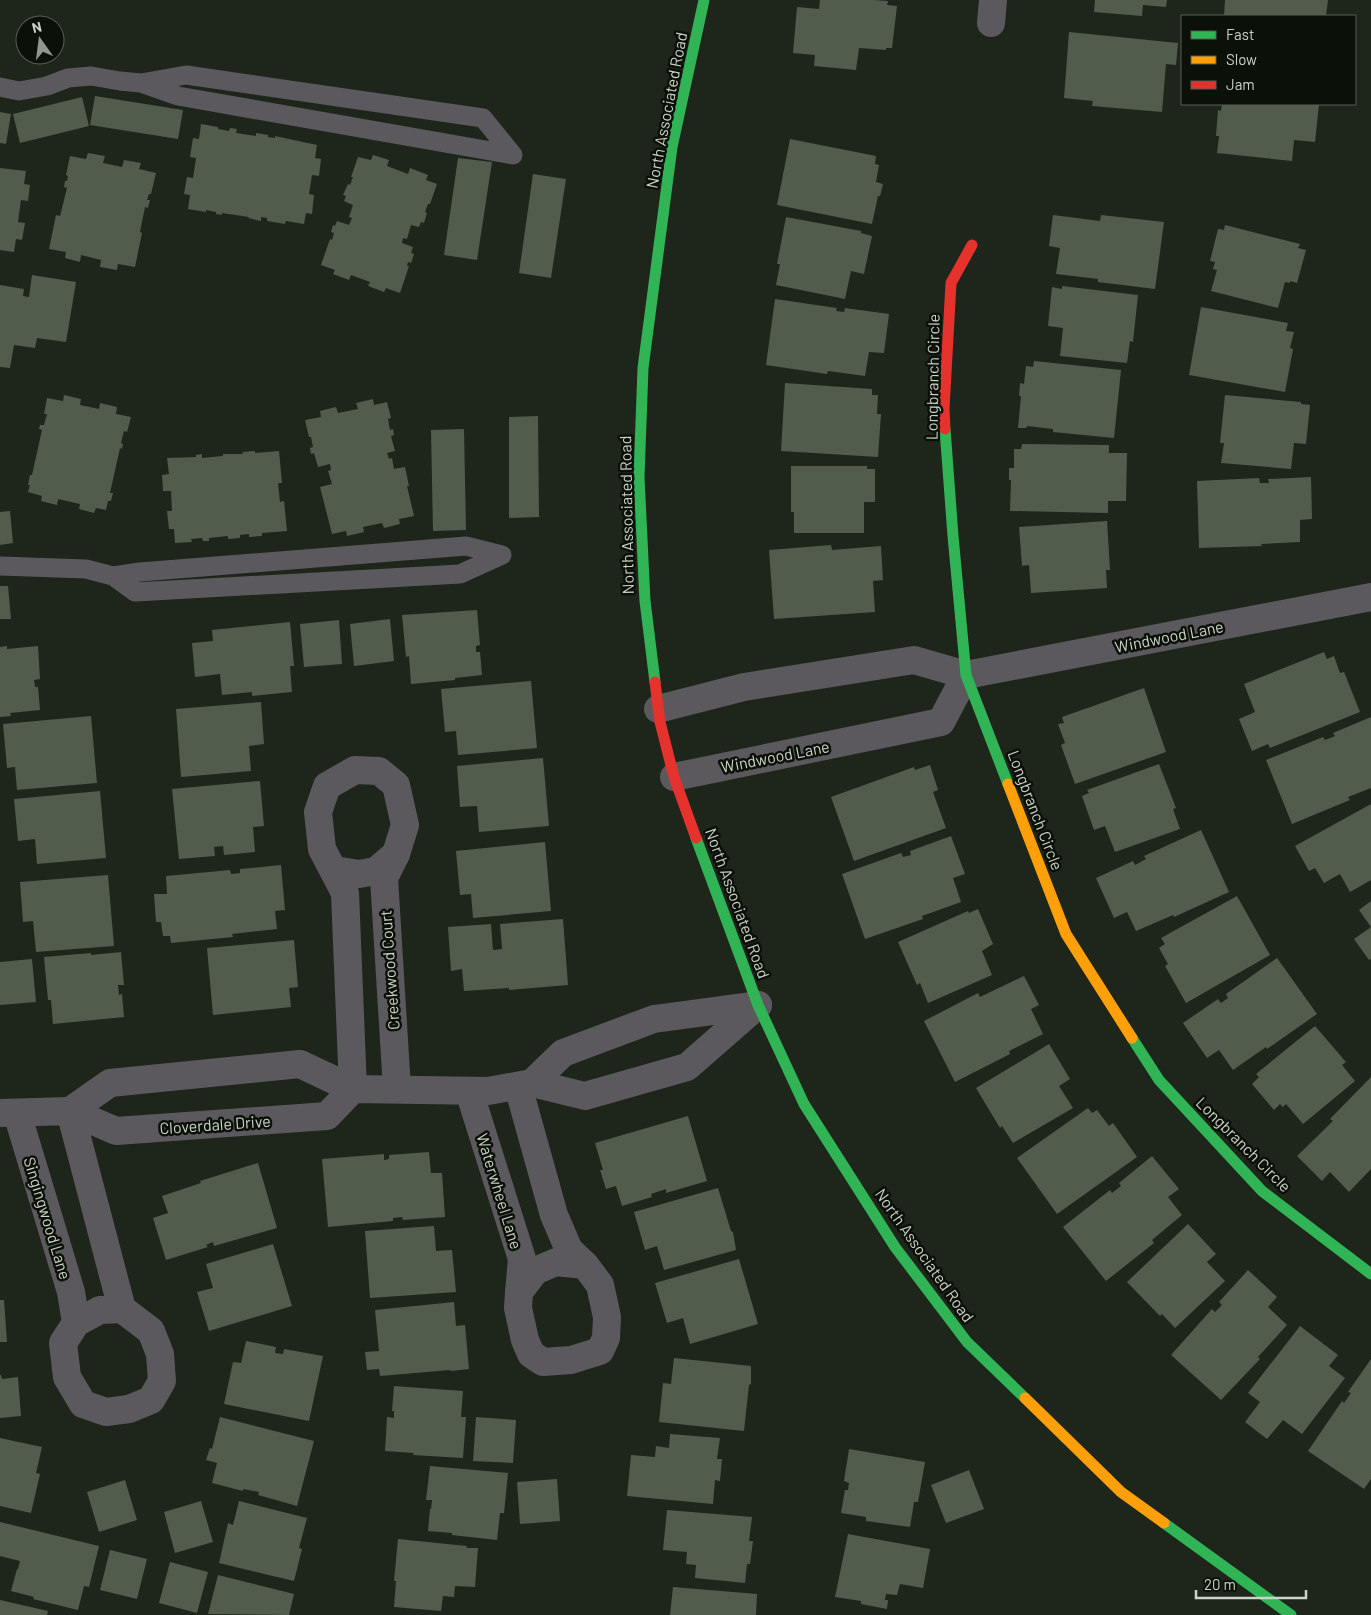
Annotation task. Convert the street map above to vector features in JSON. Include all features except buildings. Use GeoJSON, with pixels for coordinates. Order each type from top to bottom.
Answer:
{"type":"FeatureCollection","features":[{"type":"Feature","properties":{"kind":"street","name":"North Associated Road"},"geometry":{"type":"LineString","coordinates":[[704,0],[672,147],[643,368],[639,477],[645,601],[660,722],[674,777],[758,1005],[804,1104],[895,1247],[967,1342],[1121,1492],[1291,1615]]}},
{"type":"Feature","properties":{"kind":"street","name":"Longbranch Circle"},"geometry":{"type":"LineString","coordinates":[[972,246],[950,283],[944,409],[966,675],[1066,934],[1159,1080],[1262,1190],[1371,1274]]}},
{"type":"Feature","properties":{"kind":"street","name":"Windwood Lane"},"geometry":{"type":"LineString","coordinates":[[658,708],[744,687],[914,660],[966,675],[1371,597]]}},
{"type":"Feature","properties":{"kind":"street","name":"Windwood Lane"},"geometry":{"type":"LineString","coordinates":[[674,777],[941,722],[966,675]]}},
{"type":"Feature","properties":{"kind":"street","name":"Creekwood Court"},"geometry":{"type":"LineString","coordinates":[[353,1089],[345,893],[322,848],[318,812],[327,786],[355,770],[378,771],[396,785],[405,826],[396,854],[384,878],[397,1089]]}},
{"type":"Feature","properties":{"kind":"street"},"geometry":{"type":"LineString","coordinates":[[334,870],[359,874],[376,871],[396,854]]}},
{"type":"Feature","properties":{"kind":"street"},"geometry":{"type":"LineString","coordinates":[[525,1085],[564,1052],[654,1019],[758,1005]]}},
{"type":"Feature","properties":{"kind":"street"},"geometry":{"type":"LineString","coordinates":[[122,1309],[100,1310],[76,1323],[63,1343],[68,1376],[83,1404],[106,1412],[129,1408],[151,1400],[162,1381],[160,1354],[151,1331],[122,1309],[70,1111],[110,1083],[300,1064],[353,1089],[488,1092],[525,1085],[585,1096],[687,1067],[758,1005]]}},
{"type":"Feature","properties":{"kind":"street","name":"Waterwheel Lane"},"geometry":{"type":"LineString","coordinates":[[469,1091],[522,1259],[518,1308],[525,1340],[531,1354],[543,1362],[571,1360],[600,1351],[606,1338],[607,1317],[600,1285],[585,1265],[569,1250],[554,1215],[525,1085]]}},
{"type":"Feature","properties":{"kind":"street","name":"Cloverdale Drive"},"geometry":{"type":"LineString","coordinates":[[8,1113],[70,1111],[116,1131],[327,1116],[353,1089]]}},
{"type":"Feature","properties":{"kind":"street","name":"Singingwood Lane"},"geometry":{"type":"LineString","coordinates":[[8,1113],[71,1292],[76,1323]]}},
{"type":"Feature","properties":{"kind":"street"},"geometry":{"type":"LineString","coordinates":[[519,1292],[535,1271],[556,1262],[585,1265]]}},
{"type":"Feature","properties":{"kind":"lane"},"geometry":{"type":"LineString","coordinates":[[0,88],[19,91],[47,86],[68,78],[91,76],[120,82],[141,83],[186,75],[483,118],[512,155],[178,96],[141,83]]}},
{"type":"Feature","properties":{"kind":"lane"},"geometry":{"type":"LineString","coordinates":[[0,566],[86,569],[113,576],[135,592],[460,574],[502,555],[466,546],[150,571],[113,576]]}},
{"type":"Feature","properties":{"kind":"traffic: fast"},"geometry":{"type":"LineString","coordinates":[[655,682],[645,601],[639,477],[643,368],[672,147],[704,0]]}},
{"type":"Feature","properties":{"kind":"traffic: fast"},"geometry":{"type":"LineString","coordinates":[[945,429],[966,675],[1008,784]]}},
{"type":"Feature","properties":{"kind":"traffic: fast"},"geometry":{"type":"LineString","coordinates":[[696,838],[758,1005],[804,1104],[895,1247],[967,1342],[1025,1398]]}},
{"type":"Feature","properties":{"kind":"traffic: fast"},"geometry":{"type":"LineString","coordinates":[[1132,1038],[1159,1080],[1262,1191],[1371,1274]]}},
{"type":"Feature","properties":{"kind":"traffic: fast"},"geometry":{"type":"LineString","coordinates":[[1164,1523],[1291,1615]]}},
{"type":"Feature","properties":{"kind":"traffic: slow"},"geometry":{"type":"LineString","coordinates":[[1008,784],[1066,934],[1132,1038]]}},
{"type":"Feature","properties":{"kind":"traffic: slow"},"geometry":{"type":"LineString","coordinates":[[1025,1398],[1121,1492],[1164,1523]]}},
{"type":"Feature","properties":{"kind":"traffic: jam"},"geometry":{"type":"LineString","coordinates":[[945,429],[944,409],[951,283],[972,245]]}},
{"type":"Feature","properties":{"kind":"traffic: jam"},"geometry":{"type":"LineString","coordinates":[[655,682],[660,722],[674,777],[696,838]]}}]}
